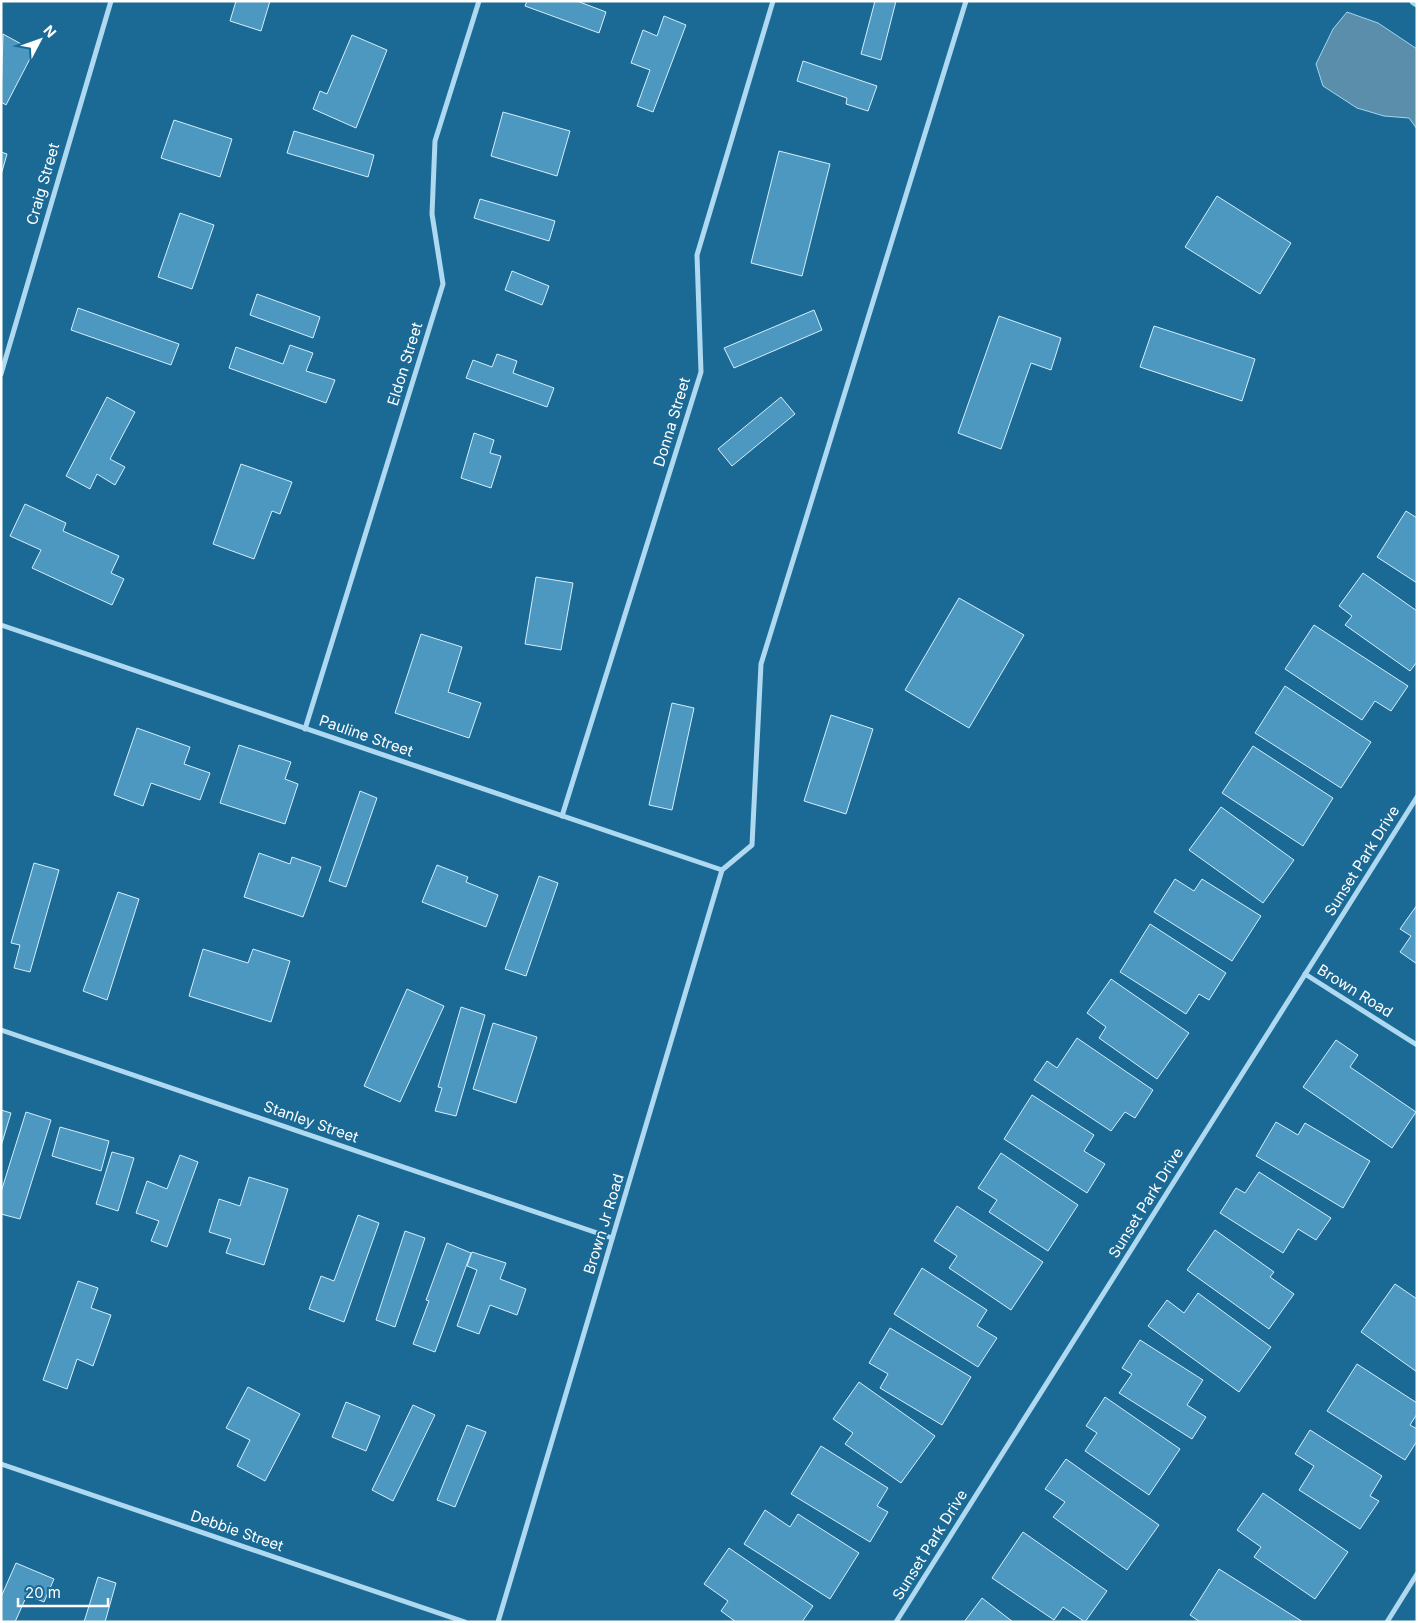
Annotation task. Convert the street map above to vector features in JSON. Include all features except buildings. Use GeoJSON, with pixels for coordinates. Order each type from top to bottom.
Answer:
{"type":"FeatureCollection","features":[{"type":"Feature","properties":{"kind":"street","name":"Craig Street"},"geometry":{"type":"LineString","coordinates":[[1,374],[111,1]]}},
{"type":"Feature","properties":{"kind":"street","name":"Eldon Street"},"geometry":{"type":"LineString","coordinates":[[305,728],[443,284],[432,214],[435,141],[479,1]]}},
{"type":"Feature","properties":{"kind":"street","name":"Donna Street"},"geometry":{"type":"LineString","coordinates":[[562,816],[701,372],[697,255],[773,1]]}},
{"type":"Feature","properties":{"kind":"street"},"geometry":{"type":"LineString","coordinates":[[722,870],[752,845],[761,664],[966,1]]}},
{"type":"Feature","properties":{"kind":"street","name":"Pauline Street"},"geometry":{"type":"LineString","coordinates":[[1,625],[722,870]]}},
{"type":"Feature","properties":{"kind":"street","name":"Sunset Park Drive"},"geometry":{"type":"LineString","coordinates":[[896,1622],[1417,798]]}},
{"type":"Feature","properties":{"kind":"street","name":"Brown Jr Road"},"geometry":{"type":"LineString","coordinates":[[498,1622],[722,870]]}},
{"type":"Feature","properties":{"kind":"street","name":"Brown Road"},"geometry":{"type":"LineString","coordinates":[[1305,974],[1417,1045]]}},
{"type":"Feature","properties":{"kind":"street","name":"Stanley Street"},"geometry":{"type":"LineString","coordinates":[[1,1030],[612,1238]]}},
{"type":"Feature","properties":{"kind":"street","name":"Debbie Street"},"geometry":{"type":"LineString","coordinates":[[1,1464],[465,1622]]}},
{"type":"Feature","properties":{"kind":"street"},"geometry":{"type":"LineString","coordinates":[[1387,1622],[1417,1574]]}},
{"type":"Feature","properties":{"kind":"water"},"geometry":{"type":"Polygon","coordinates":[[[1347,12],[1378,23],[1417,49],[1417,129],[1409,118],[1384,116],[1357,108],[1323,86],[1316,64],[1333,29],[1347,12]]]}}]}
